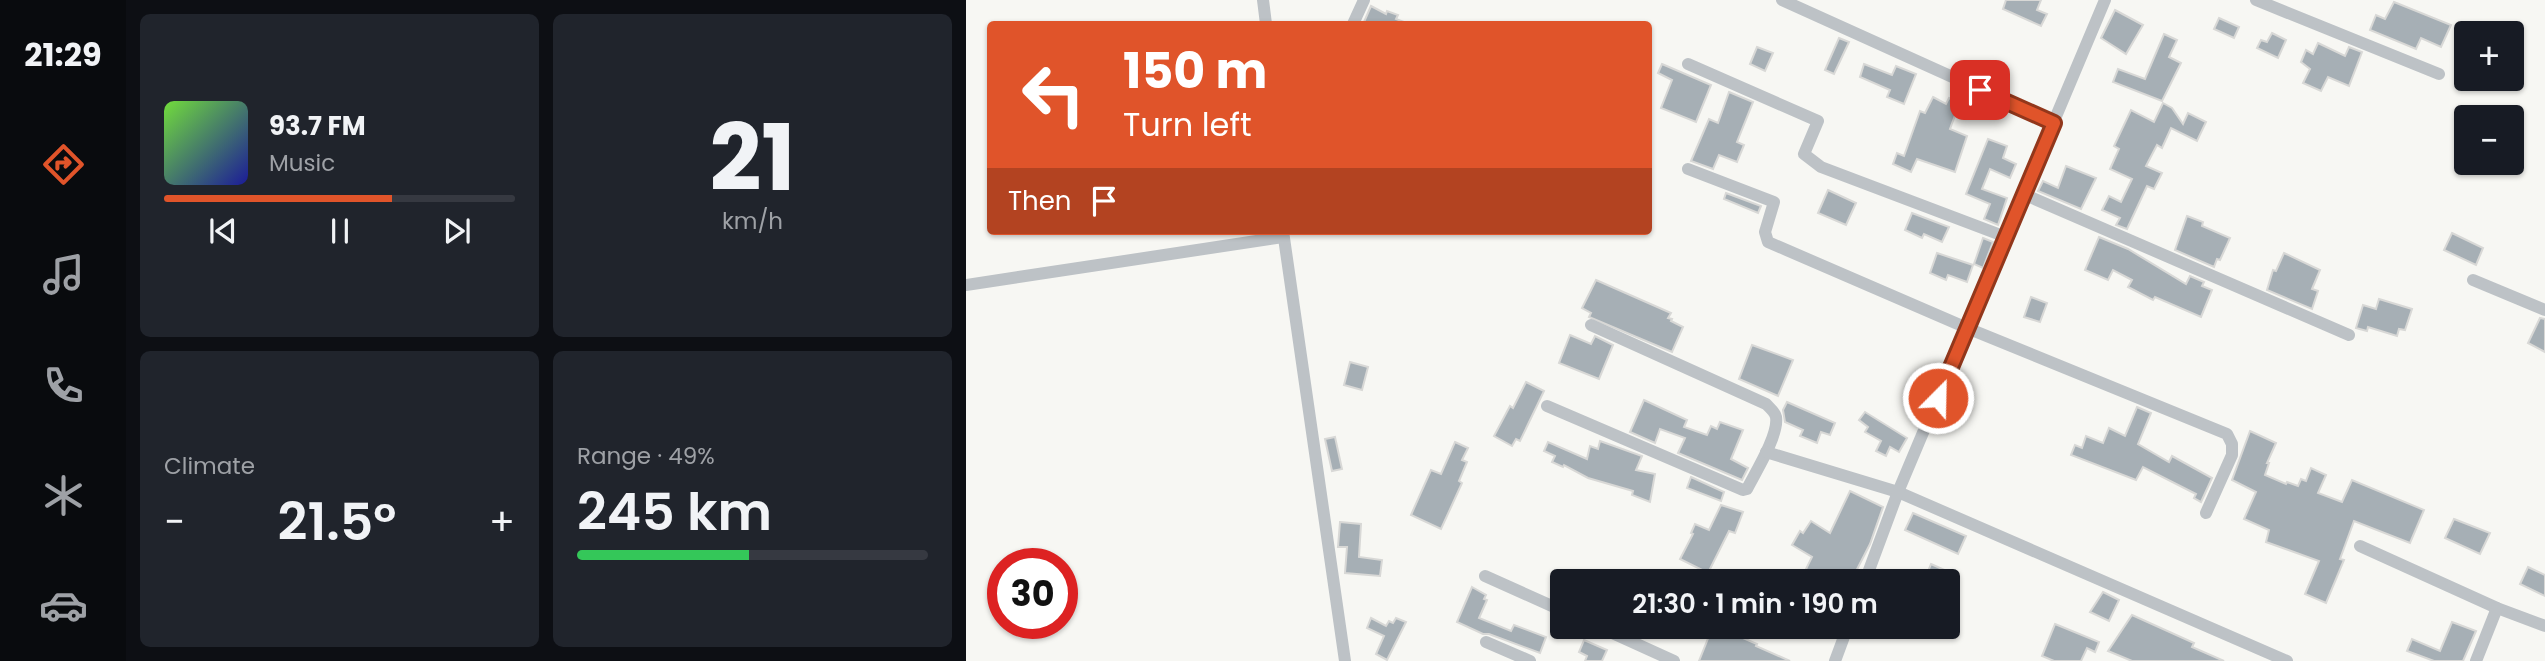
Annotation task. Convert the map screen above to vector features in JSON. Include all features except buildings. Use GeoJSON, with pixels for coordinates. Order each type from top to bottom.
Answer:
{"type":"FeatureCollection","features":[{"type":"Feature","properties":{"kind":"street"},"geometry":{"type":"LineString","coordinates":[[1263,0],[1266,21]]}},
{"type":"Feature","properties":{"kind":"street"},"geometry":{"type":"LineString","coordinates":[[1354,21],[1364,0]]}},
{"type":"Feature","properties":{"kind":"street"},"geometry":{"type":"LineString","coordinates":[[1782,0],[2054,123]]}},
{"type":"Feature","properties":{"kind":"street"},"geometry":{"type":"LineString","coordinates":[[1869,569],[1898,492],[2105,0]]}},
{"type":"Feature","properties":{"kind":"street"},"geometry":{"type":"LineString","coordinates":[[2256,0],[2439,74]]}},
{"type":"Feature","properties":{"kind":"street"},"geometry":{"type":"LineString","coordinates":[[1688,64],[1818,121],[1804,155],[1821,167],[2006,237]]}},
{"type":"Feature","properties":{"kind":"street"},"geometry":{"type":"LineString","coordinates":[[1688,169],[1774,202],[1765,232],[1768,242],[1968,328],[2227,434],[2232,444],[2232,456],[2206,513]]}},
{"type":"Feature","properties":{"kind":"street"},"geometry":{"type":"LineString","coordinates":[[2023,194],[2349,335]]}},
{"type":"Feature","properties":{"kind":"street"},"geometry":{"type":"LineString","coordinates":[[966,285],[1277,235]]}},
{"type":"Feature","properties":{"kind":"street"},"geometry":{"type":"LineString","coordinates":[[1283,235],[1345,661]]}},
{"type":"Feature","properties":{"kind":"street"},"geometry":{"type":"LineString","coordinates":[[2473,280],[2545,310]]}},
{"type":"Feature","properties":{"kind":"street"},"geometry":{"type":"LineString","coordinates":[[1547,406],[1743,490],[1747,489],[1766,452],[1775,425],[1776,416],[1766,404],[1591,326]]}},
{"type":"Feature","properties":{"kind":"street"},"geometry":{"type":"LineString","coordinates":[[1766,452],[1898,492],[2287,661]]}},
{"type":"Feature","properties":{"kind":"street"},"geometry":{"type":"LineString","coordinates":[[2360,546],[2497,608],[2545,626]]}},
{"type":"Feature","properties":{"kind":"street"},"geometry":{"type":"LineString","coordinates":[[1485,576],[1550,605]]}},
{"type":"Feature","properties":{"kind":"street"},"geometry":{"type":"LineString","coordinates":[[2476,661],[2497,608]]}},
{"type":"Feature","properties":{"kind":"street"},"geometry":{"type":"LineString","coordinates":[[1626,639],[1674,661]]}},
{"type":"Feature","properties":{"kind":"street"},"geometry":{"type":"LineString","coordinates":[[1835,661],[1843,639]]}},
{"type":"Feature","properties":{"kind":"street"},"geometry":{"type":"LineString","coordinates":[[1486,642],[1530,661]]}},
{"type":"Feature","properties":{"kind":"route"},"geometry":{"type":"LineString","coordinates":[[1938,398],[2054,123],[1980,90]]}}]}
